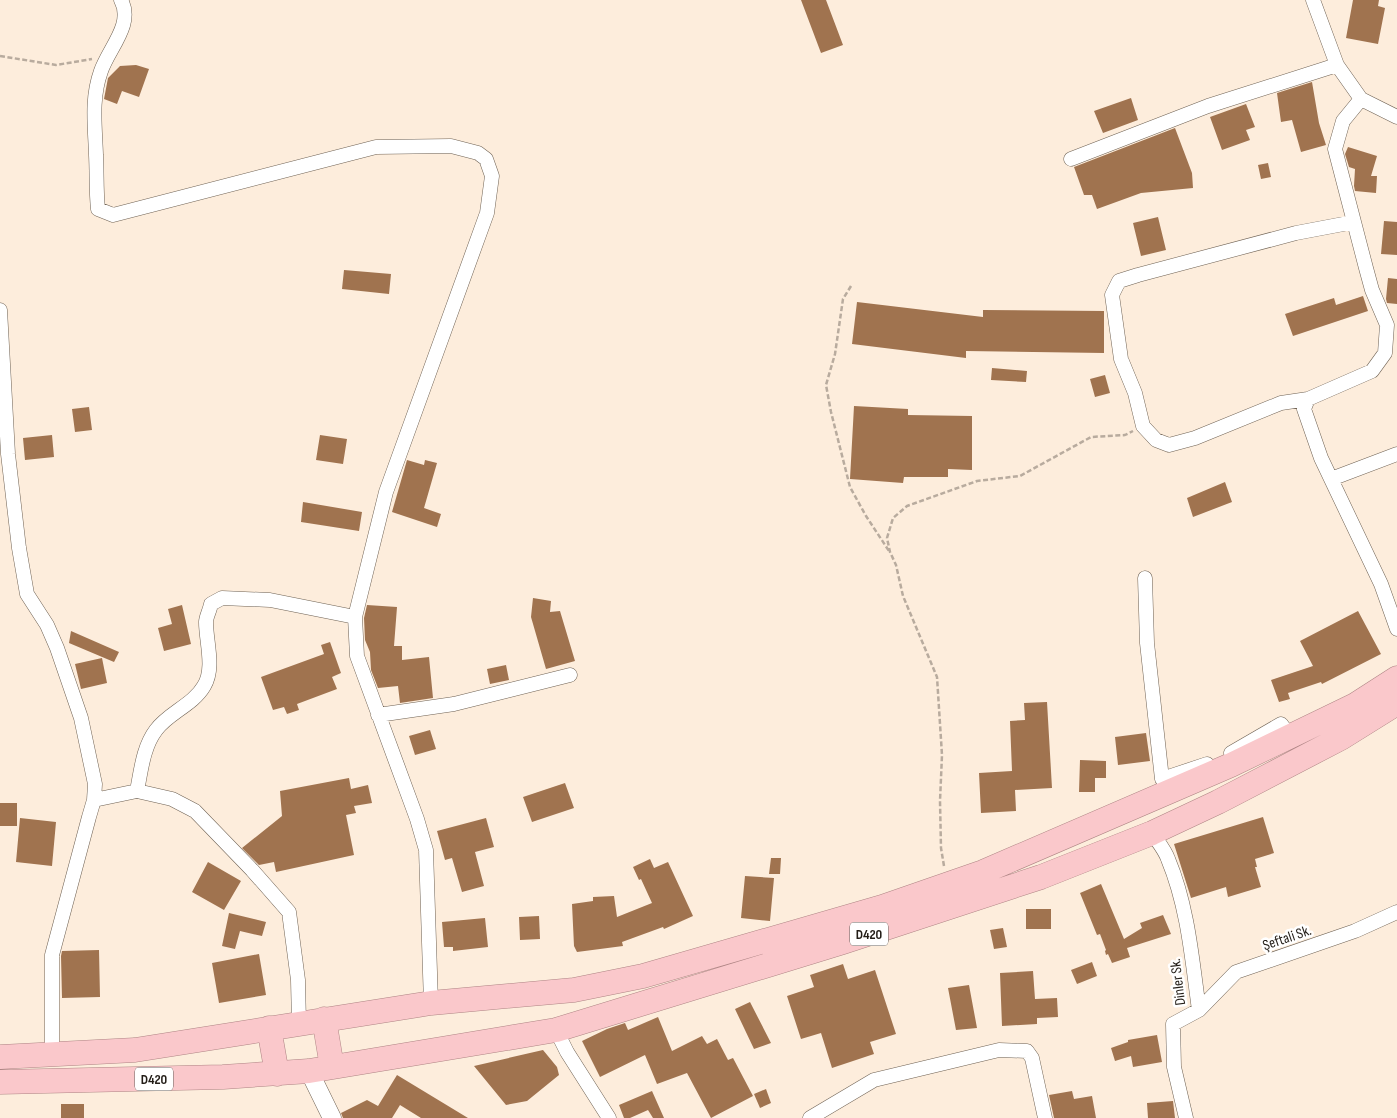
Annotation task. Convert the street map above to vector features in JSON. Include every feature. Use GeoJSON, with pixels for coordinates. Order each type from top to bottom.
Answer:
{"type":"FeatureCollection","features":[{"type":"Feature","properties":{"kind":"highway"},"geometry":{"type":"LineString","coordinates":[[298,1023],[431,1002],[574,990],[643,976],[882,907],[984,872],[1231,765],[1355,705],[1397,678]]}},
{"type":"Feature","properties":{"kind":"highway","name":"D420"},"geometry":{"type":"LineString","coordinates":[[0,1082],[277,1074],[308,1071],[556,1030],[843,942],[1041,877],[1152,833],[1218,802],[1341,738],[1397,703]]}},
{"type":"Feature","properties":{"kind":"highway"},"geometry":{"type":"LineString","coordinates":[[324,1019],[332,1067]]}},
{"type":"Feature","properties":{"kind":"highway","name":"D420"},"geometry":{"type":"LineString","coordinates":[[0,1057],[135,1050],[298,1023]]}},
{"type":"Feature","properties":{"kind":"highway"},"geometry":{"type":"LineString","coordinates":[[270,1028],[277,1074]]}},
{"type":"Feature","properties":{"kind":"street"},"geometry":{"type":"LineString","coordinates":[[121,0],[126,9],[121,32],[101,70],[94,98],[98,209],[113,215],[376,146],[451,146],[478,153],[486,160],[492,176],[487,213],[386,492],[355,617],[357,656],[426,850],[431,1002]]}},
{"type":"Feature","properties":{"kind":"street"},"geometry":{"type":"LineString","coordinates":[[1313,0],[1337,65],[1361,99],[1397,118]]}},
{"type":"Feature","properties":{"kind":"street"},"geometry":{"type":"LineString","coordinates":[[1071,158],[1208,106],[1337,65]]}},
{"type":"Feature","properties":{"kind":"street"},"geometry":{"type":"LineString","coordinates":[[1354,222],[1259,242],[1119,281],[1112,295],[1121,359],[1135,393],[1144,426],[1156,440],[1169,445],[1195,438],[1281,403],[1308,399],[1372,370],[1385,353],[1387,325],[1372,290],[1335,149],[1343,121],[1361,99]]}},
{"type":"Feature","properties":{"kind":"street"},"geometry":{"type":"LineString","coordinates":[[0,310],[8,454],[19,548],[27,594],[47,625],[81,718],[95,784],[94,800],[52,955],[52,1055]]}},
{"type":"Feature","properties":{"kind":"street"},"geometry":{"type":"LineString","coordinates":[[1308,399],[1304,409],[1321,458],[1381,584],[1397,629]]}},
{"type":"Feature","properties":{"kind":"street"},"geometry":{"type":"LineString","coordinates":[[1331,479],[1397,454]]}},
{"type":"Feature","properties":{"kind":"street"},"geometry":{"type":"LineString","coordinates":[[1146,578],[1148,643],[1162,779],[1222,759],[1281,724],[1290,736]]}},
{"type":"Feature","properties":{"kind":"street"},"geometry":{"type":"LineString","coordinates":[[137,792],[144,754],[156,730],[187,704],[204,686],[209,668],[209,642],[206,621],[211,604],[222,598],[270,600],[355,617]]}},
{"type":"Feature","properties":{"kind":"street"},"geometry":{"type":"LineString","coordinates":[[378,715],[454,704],[570,675]]}},
{"type":"Feature","properties":{"kind":"street"},"geometry":{"type":"LineString","coordinates":[[94,800],[137,792],[172,799],[195,811],[252,870],[289,912],[298,980],[298,1023]]}},
{"type":"Feature","properties":{"kind":"street","name":"Dinler Sk."},"geometry":{"type":"LineString","coordinates":[[1152,833],[1168,858],[1180,894],[1189,937],[1199,1010],[1173,1024],[1174,1067],[1186,1118]]}},
{"type":"Feature","properties":{"kind":"street","name":"Şeftali Sk."},"geometry":{"type":"LineString","coordinates":[[1199,1010],[1236,972],[1355,931],[1397,912]]}},
{"type":"Feature","properties":{"kind":"street"},"geometry":{"type":"LineString","coordinates":[[556,1030],[567,1052],[609,1118]]}},
{"type":"Feature","properties":{"kind":"street"},"geometry":{"type":"LineString","coordinates":[[810,1118],[874,1080],[998,1050],[1027,1051],[1032,1058],[1045,1118]]}},
{"type":"Feature","properties":{"kind":"street"},"geometry":{"type":"LineString","coordinates":[[308,1071],[332,1118]]}},
{"type":"Feature","properties":{"kind":"path"},"geometry":{"type":"LineString","coordinates":[[0,56],[56,65],[92,59],[110,51]]}},
{"type":"Feature","properties":{"kind":"path"},"geometry":{"type":"LineString","coordinates":[[851,286],[843,299],[835,354],[826,385],[850,487],[896,565],[903,596],[937,677],[942,755],[940,801],[941,848],[947,884]]}},
{"type":"Feature","properties":{"kind":"path"},"geometry":{"type":"LineString","coordinates":[[890,552],[887,538],[893,518],[907,506],[977,481],[1020,476],[1091,437],[1125,435],[1144,426]]}},
{"type":"Feature","properties":{"kind":"building"},"geometry":{"type":"Polygon","coordinates":[[[801,0],[826,0],[843,45],[821,53],[801,0]]]}},
{"type":"Feature","properties":{"kind":"building"},"geometry":{"type":"Polygon","coordinates":[[[1353,0],[1379,0],[1378,6],[1385,8],[1378,44],[1346,38],[1353,0]]]}},
{"type":"Feature","properties":{"kind":"building"},"geometry":{"type":"Polygon","coordinates":[[[136,65],[149,69],[139,97],[122,91],[117,104],[104,99],[108,78],[120,66],[136,65]]]}},
{"type":"Feature","properties":{"kind":"building"},"geometry":{"type":"Polygon","coordinates":[[[1312,82],[1319,123],[1326,145],[1301,152],[1292,120],[1281,122],[1277,93],[1312,82]]]}},
{"type":"Feature","properties":{"kind":"building"},"geometry":{"type":"Polygon","coordinates":[[[1131,98],[1138,120],[1103,133],[1094,111],[1131,98]]]}},
{"type":"Feature","properties":{"kind":"building"},"geometry":{"type":"Polygon","coordinates":[[[1246,104],[1255,127],[1246,130],[1250,140],[1222,150],[1210,117],[1246,104]]]}},
{"type":"Feature","properties":{"kind":"building"},"geometry":{"type":"Polygon","coordinates":[[[1175,128],[1192,173],[1193,188],[1141,193],[1097,209],[1092,195],[1084,195],[1074,167],[1175,128]]]}},
{"type":"Feature","properties":{"kind":"building"},"geometry":{"type":"Polygon","coordinates":[[[1348,147],[1377,156],[1371,176],[1377,176],[1376,193],[1355,191],[1355,169],[1349,167],[1345,154],[1348,147]]]}},
{"type":"Feature","properties":{"kind":"building"},"geometry":{"type":"Polygon","coordinates":[[[1268,163],[1271,177],[1261,179],[1258,165],[1268,163]]]}},
{"type":"Feature","properties":{"kind":"building"},"geometry":{"type":"Polygon","coordinates":[[[1158,217],[1166,250],[1141,256],[1133,223],[1158,217]]]}},
{"type":"Feature","properties":{"kind":"building"},"geometry":{"type":"Polygon","coordinates":[[[1384,221],[1397,222],[1397,255],[1381,254],[1384,221]]]}},
{"type":"Feature","properties":{"kind":"building"},"geometry":{"type":"Polygon","coordinates":[[[344,270],[391,274],[389,294],[342,289],[344,270]]]}},
{"type":"Feature","properties":{"kind":"building"},"geometry":{"type":"Polygon","coordinates":[[[1388,278],[1397,279],[1397,304],[1387,303],[1388,278]]]}},
{"type":"Feature","properties":{"kind":"building"},"geometry":{"type":"Polygon","coordinates":[[[1363,296],[1368,311],[1293,336],[1285,314],[1334,298],[1336,305],[1363,296]]]}},
{"type":"Feature","properties":{"kind":"building"},"geometry":{"type":"Polygon","coordinates":[[[857,302],[983,317],[983,310],[1104,311],[1104,353],[966,351],[966,358],[852,344],[857,302]]]}},
{"type":"Feature","properties":{"kind":"building"},"geometry":{"type":"Polygon","coordinates":[[[992,368],[1027,371],[1026,382],[991,380],[992,368]]]}},
{"type":"Feature","properties":{"kind":"building"},"geometry":{"type":"Polygon","coordinates":[[[1105,375],[1110,393],[1095,397],[1090,379],[1105,375]]]}},
{"type":"Feature","properties":{"kind":"building"},"geometry":{"type":"Polygon","coordinates":[[[854,406],[908,409],[908,415],[972,416],[972,470],[948,469],[948,477],[904,477],[903,483],[850,479],[854,406]]]}},
{"type":"Feature","properties":{"kind":"building"},"geometry":{"type":"Polygon","coordinates":[[[89,407],[92,430],[75,432],[72,409],[89,407]]]}},
{"type":"Feature","properties":{"kind":"building"},"geometry":{"type":"Polygon","coordinates":[[[52,435],[54,457],[25,460],[23,438],[52,435]]]}},
{"type":"Feature","properties":{"kind":"building"},"geometry":{"type":"Polygon","coordinates":[[[320,435],[347,439],[343,464],[316,460],[320,435]]]}},
{"type":"Feature","properties":{"kind":"building"},"geometry":{"type":"Polygon","coordinates":[[[407,460],[424,465],[425,460],[437,463],[424,508],[441,514],[437,527],[392,512],[407,460]]]}},
{"type":"Feature","properties":{"kind":"building"},"geometry":{"type":"Polygon","coordinates":[[[1225,482],[1232,502],[1193,517],[1187,498],[1225,482]]]}},
{"type":"Feature","properties":{"kind":"building"},"geometry":{"type":"Polygon","coordinates":[[[303,502],[362,512],[359,531],[301,522],[303,502]]]}},
{"type":"Feature","properties":{"kind":"building"},"geometry":{"type":"Polygon","coordinates":[[[533,598],[551,601],[550,612],[560,611],[575,661],[546,669],[531,617],[533,598]]]}},
{"type":"Feature","properties":{"kind":"building"},"geometry":{"type":"Polygon","coordinates":[[[182,605],[191,644],[164,651],[158,628],[172,624],[168,609],[182,605]]]}},
{"type":"Feature","properties":{"kind":"building"},"geometry":{"type":"Polygon","coordinates":[[[367,605],[397,607],[394,646],[402,646],[402,660],[429,657],[433,698],[400,703],[398,686],[378,688],[371,670],[370,652],[365,640],[364,618],[367,605]]]}},
{"type":"Feature","properties":{"kind":"building"},"geometry":{"type":"Polygon","coordinates":[[[1358,611],[1381,654],[1322,684],[1321,682],[1288,693],[1290,699],[1279,702],[1271,680],[1313,666],[1300,641],[1358,611]]]}},
{"type":"Feature","properties":{"kind":"building"},"geometry":{"type":"Polygon","coordinates":[[[71,631],[119,652],[114,662],[69,643],[71,631]]]}},
{"type":"Feature","properties":{"kind":"building"},"geometry":{"type":"Polygon","coordinates":[[[330,642],[341,673],[332,677],[337,689],[297,704],[299,710],[287,714],[284,707],[273,710],[261,677],[324,654],[321,645],[330,642]]]}},
{"type":"Feature","properties":{"kind":"building"},"geometry":{"type":"Polygon","coordinates":[[[102,658],[107,683],[81,689],[75,664],[102,658]]]}},
{"type":"Feature","properties":{"kind":"building"},"geometry":{"type":"Polygon","coordinates":[[[506,665],[509,680],[490,684],[487,669],[506,665]]]}},
{"type":"Feature","properties":{"kind":"building"},"geometry":{"type":"Polygon","coordinates":[[[1047,702],[1052,788],[1015,790],[1016,811],[981,813],[979,773],[1012,771],[1010,721],[1025,720],[1024,703],[1047,702]]]}},
{"type":"Feature","properties":{"kind":"building"},"geometry":{"type":"Polygon","coordinates":[[[430,730],[436,749],[415,755],[409,736],[430,730]]]}},
{"type":"Feature","properties":{"kind":"building"},"geometry":{"type":"Polygon","coordinates":[[[1146,733],[1150,761],[1118,765],[1115,737],[1146,733]]]}},
{"type":"Feature","properties":{"kind":"building"},"geometry":{"type":"Polygon","coordinates":[[[1080,760],[1106,761],[1106,778],[1095,778],[1095,792],[1079,792],[1080,760]]]}},
{"type":"Feature","properties":{"kind":"building"},"geometry":{"type":"Polygon","coordinates":[[[349,778],[351,789],[368,785],[372,803],[354,806],[356,813],[346,815],[354,855],[276,872],[274,862],[259,865],[242,848],[282,816],[280,791],[349,778]]]}},
{"type":"Feature","properties":{"kind":"building"},"geometry":{"type":"Polygon","coordinates":[[[565,783],[574,808],[532,822],[523,797],[565,783]]]}},
{"type":"Feature","properties":{"kind":"building"},"geometry":{"type":"Polygon","coordinates":[[[0,803],[17,803],[17,826],[0,826],[0,803]]]}},
{"type":"Feature","properties":{"kind":"building"},"geometry":{"type":"Polygon","coordinates":[[[1263,817],[1274,853],[1255,859],[1257,867],[1255,867],[1261,887],[1228,897],[1226,887],[1191,898],[1174,844],[1263,817]]]}},
{"type":"Feature","properties":{"kind":"building"},"geometry":{"type":"Polygon","coordinates":[[[20,818],[56,822],[52,866],[16,862],[20,818]]]}},
{"type":"Feature","properties":{"kind":"building"},"geometry":{"type":"Polygon","coordinates":[[[486,818],[494,847],[475,852],[484,886],[462,892],[452,858],[445,860],[437,831],[486,818]]]}},
{"type":"Feature","properties":{"kind":"building"},"geometry":{"type":"Polygon","coordinates":[[[771,858],[781,858],[780,874],[769,874],[771,858]]]}},
{"type":"Feature","properties":{"kind":"building"},"geometry":{"type":"Polygon","coordinates":[[[650,859],[654,868],[668,862],[693,916],[664,929],[663,927],[622,942],[623,946],[577,952],[574,946],[572,904],[593,901],[593,897],[614,896],[617,917],[652,903],[633,867],[650,859]]]}},
{"type":"Feature","properties":{"kind":"building"},"geometry":{"type":"Polygon","coordinates":[[[208,862],[241,881],[224,910],[192,892],[208,862]]]}},
{"type":"Feature","properties":{"kind":"building"},"geometry":{"type":"Polygon","coordinates":[[[745,876],[774,878],[770,921],[741,918],[745,876]]]}},
{"type":"Feature","properties":{"kind":"building"},"geometry":{"type":"Polygon","coordinates":[[[1101,884],[1124,939],[1142,928],[1140,923],[1163,915],[1171,934],[1127,948],[1130,957],[1112,963],[1108,954],[1106,955],[1100,934],[1097,935],[1080,893],[1101,884]]]}},
{"type":"Feature","properties":{"kind":"building"},"geometry":{"type":"Polygon","coordinates":[[[1026,909],[1051,909],[1051,929],[1026,929],[1026,909]]]}},
{"type":"Feature","properties":{"kind":"building"},"geometry":{"type":"Polygon","coordinates":[[[229,913],[266,922],[262,936],[240,931],[235,949],[222,946],[229,913]]]}},
{"type":"Feature","properties":{"kind":"building"},"geometry":{"type":"Polygon","coordinates":[[[539,916],[540,939],[520,940],[519,917],[539,916]]]}},
{"type":"Feature","properties":{"kind":"building"},"geometry":{"type":"Polygon","coordinates":[[[485,918],[488,947],[453,951],[453,947],[444,947],[442,922],[485,918]]]}},
{"type":"Feature","properties":{"kind":"building"},"geometry":{"type":"Polygon","coordinates":[[[1003,928],[1007,947],[994,949],[990,930],[1003,928]]]}},
{"type":"Feature","properties":{"kind":"building"},"geometry":{"type":"Polygon","coordinates":[[[99,950],[100,997],[62,998],[62,951],[99,950]]]}},
{"type":"Feature","properties":{"kind":"building"},"geometry":{"type":"Polygon","coordinates":[[[259,954],[266,995],[219,1003],[212,963],[259,954]]]}},
{"type":"Feature","properties":{"kind":"building"},"geometry":{"type":"Polygon","coordinates":[[[1092,962],[1097,976],[1077,984],[1071,970],[1092,962]]]}},
{"type":"Feature","properties":{"kind":"building"},"geometry":{"type":"Polygon","coordinates":[[[843,964],[848,979],[875,970],[896,1034],[870,1042],[874,1054],[832,1068],[821,1033],[801,1039],[787,996],[814,987],[810,975],[843,964]]]}},
{"type":"Feature","properties":{"kind":"building"},"geometry":{"type":"Polygon","coordinates":[[[1033,971],[1035,999],[1057,998],[1058,1017],[1037,1018],[1037,1024],[1002,1026],[1000,973],[1033,971]]]}},
{"type":"Feature","properties":{"kind":"building"},"geometry":{"type":"Polygon","coordinates":[[[969,985],[977,1028],[956,1030],[948,988],[969,985]]]}},
{"type":"Feature","properties":{"kind":"building"},"geometry":{"type":"Polygon","coordinates":[[[750,1002],[771,1043],[754,1049],[735,1009],[750,1002]]]}},
{"type":"Feature","properties":{"kind":"building"},"geometry":{"type":"Polygon","coordinates":[[[658,1017],[672,1051],[702,1036],[707,1044],[717,1039],[728,1060],[733,1058],[753,1096],[711,1118],[687,1073],[657,1084],[645,1055],[600,1077],[582,1041],[625,1023],[628,1030],[658,1017]]]}},
{"type":"Feature","properties":{"kind":"building"},"geometry":{"type":"Polygon","coordinates":[[[1157,1035],[1162,1062],[1133,1067],[1131,1056],[1115,1061],[1111,1048],[1128,1042],[1128,1040],[1157,1035]]]}},
{"type":"Feature","properties":{"kind":"building"},"geometry":{"type":"Polygon","coordinates":[[[543,1050],[557,1067],[559,1075],[527,1101],[506,1105],[474,1066],[543,1050]]]}},
{"type":"Feature","properties":{"kind":"building"},"geometry":{"type":"Polygon","coordinates":[[[397,1075],[468,1118],[421,1118],[400,1105],[392,1118],[343,1118],[341,1113],[367,1100],[378,1106],[397,1075]]]}},
{"type":"Feature","properties":{"kind":"building"},"geometry":{"type":"Polygon","coordinates":[[[766,1089],[771,1103],[760,1108],[754,1094],[766,1089]]]}},
{"type":"Feature","properties":{"kind":"building"},"geometry":{"type":"Polygon","coordinates":[[[652,1091],[664,1118],[653,1118],[648,1110],[630,1118],[624,1118],[619,1105],[652,1091]]]}},
{"type":"Feature","properties":{"kind":"building"},"geometry":{"type":"Polygon","coordinates":[[[1072,1091],[1074,1099],[1092,1096],[1096,1118],[1054,1118],[1049,1095],[1072,1091]]]}},
{"type":"Feature","properties":{"kind":"building"},"geometry":{"type":"Polygon","coordinates":[[[1173,1101],[1175,1118],[1148,1118],[1147,1103],[1173,1101]]]}},
{"type":"Feature","properties":{"kind":"building"},"geometry":{"type":"Polygon","coordinates":[[[61,1104],[84,1104],[84,1118],[61,1118],[61,1104]]]}}]}
